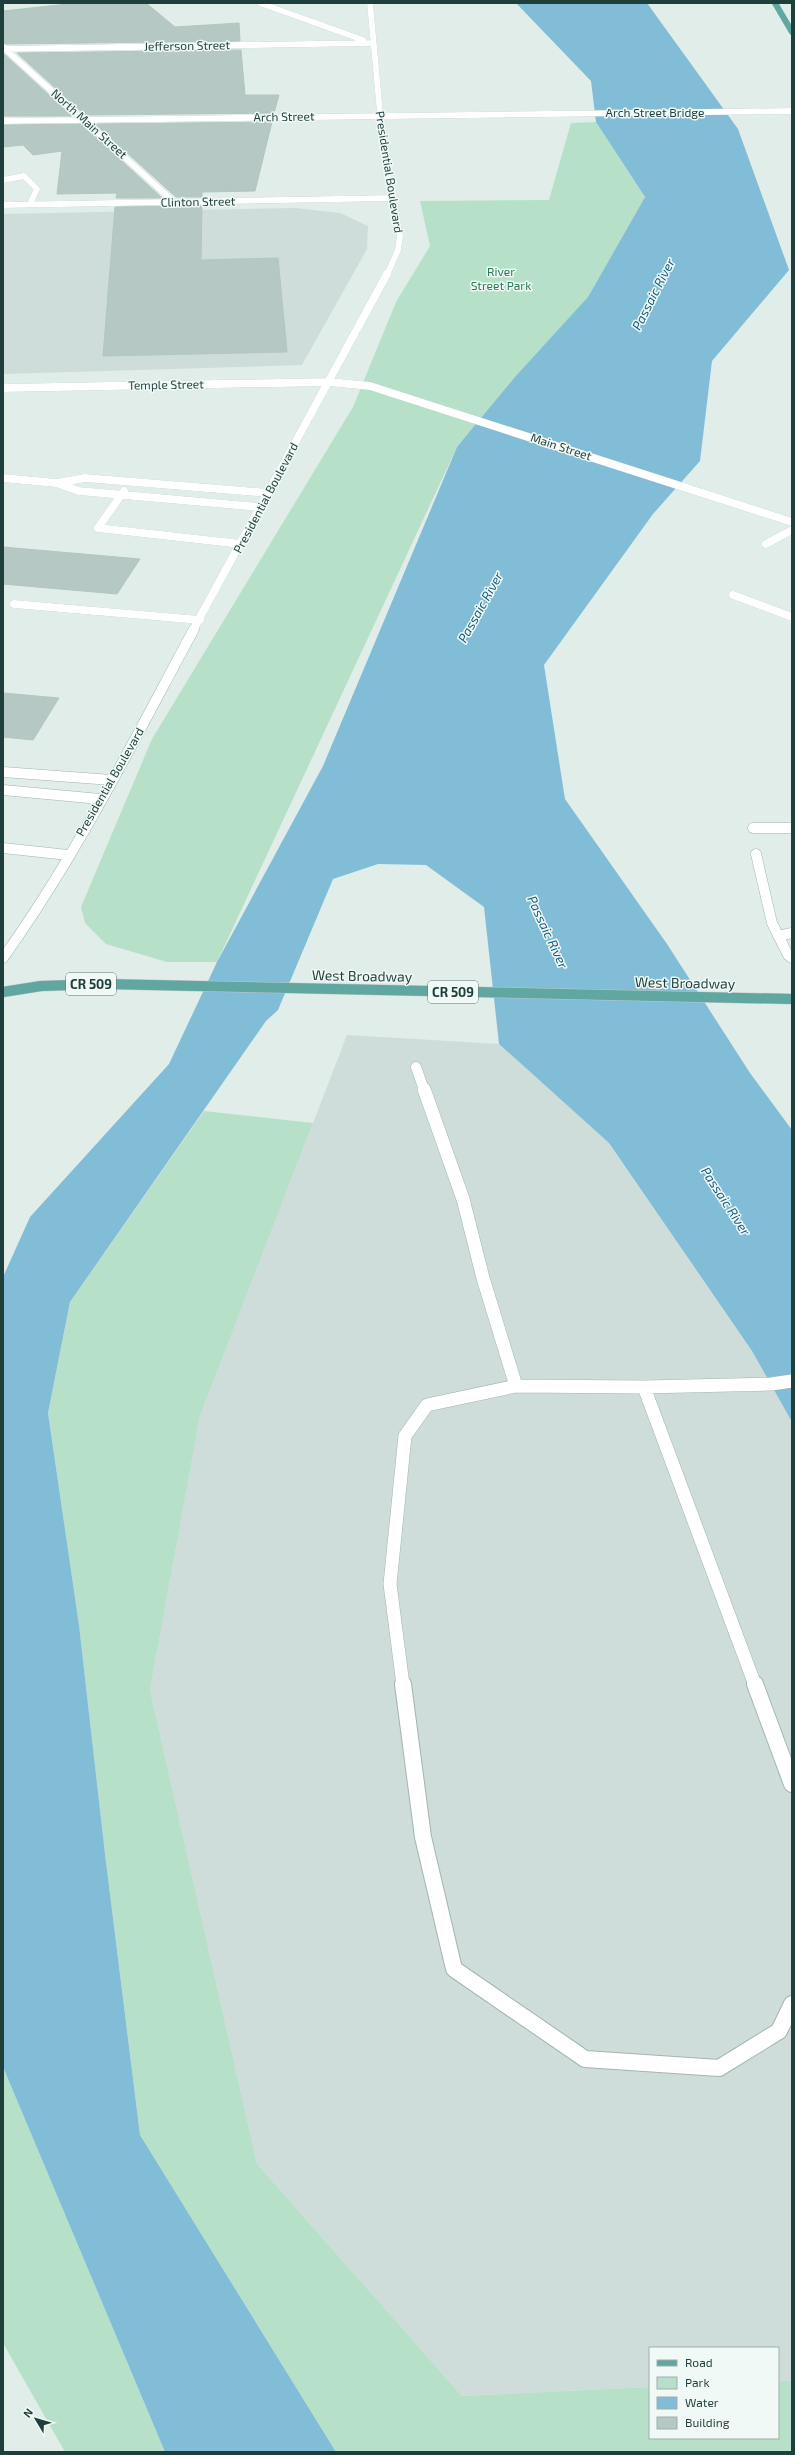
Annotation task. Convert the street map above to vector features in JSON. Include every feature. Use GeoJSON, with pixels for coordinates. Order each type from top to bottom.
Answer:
{"type":"FeatureCollection","features":[{"type":"Feature","properties":{"kind":"main road"},"geometry":{"type":"LineString","coordinates":[[774,3],[792,32]]}},
{"type":"Feature","properties":{"kind":"main road","name":"West Broadway"},"geometry":{"type":"LineString","coordinates":[[3,992],[41,986],[97,984],[792,999]]}},
{"type":"Feature","properties":{"kind":"street"},"geometry":{"type":"LineString","coordinates":[[260,3],[371,43]]}},
{"type":"Feature","properties":{"kind":"street","name":"Presidential Boulevard"},"geometry":{"type":"LineString","coordinates":[[3,958],[31,919],[112,780],[241,544],[259,507],[381,287],[399,244],[399,227],[392,198],[383,145],[381,116],[371,43],[370,3]]}},
{"type":"Feature","properties":{"kind":"street","name":"Jefferson Street"},"geometry":{"type":"LineString","coordinates":[[4,48],[371,43]]}},
{"type":"Feature","properties":{"kind":"street","name":"North Main Street"},"geometry":{"type":"LineString","coordinates":[[4,48],[85,119],[174,202]]}},
{"type":"Feature","properties":{"kind":"street","name":"Arch Street Bridge"},"geometry":{"type":"LineString","coordinates":[[565,114],[792,111]]}},
{"type":"Feature","properties":{"kind":"street","name":"Arch Street"},"geometry":{"type":"LineString","coordinates":[[3,121],[565,114]]}},
{"type":"Feature","properties":{"kind":"street"},"geometry":{"type":"LineString","coordinates":[[3,180],[24,176],[33,183],[37,189],[30,204]]}},
{"type":"Feature","properties":{"kind":"street","name":"Clinton Street"},"geometry":{"type":"LineString","coordinates":[[3,205],[392,198]]}},
{"type":"Feature","properties":{"kind":"street","name":"Temple Street"},"geometry":{"type":"LineString","coordinates":[[3,388],[329,382]]}},
{"type":"Feature","properties":{"kind":"street","name":"Main Street"},"geometry":{"type":"LineString","coordinates":[[329,382],[370,386],[792,522]]}},
{"type":"Feature","properties":{"kind":"street"},"geometry":{"type":"LineString","coordinates":[[3,478],[56,483],[79,491],[121,496],[259,507]]}},
{"type":"Feature","properties":{"kind":"street"},"geometry":{"type":"LineString","coordinates":[[56,483],[85,478],[268,493]]}},
{"type":"Feature","properties":{"kind":"street"},"geometry":{"type":"LineString","coordinates":[[130,482],[98,528],[241,544]]}},
{"type":"Feature","properties":{"kind":"street"},"geometry":{"type":"LineString","coordinates":[[766,544],[792,530]]}},
{"type":"Feature","properties":{"kind":"street"},"geometry":{"type":"LineString","coordinates":[[733,595],[792,616]]}},
{"type":"Feature","properties":{"kind":"street"},"geometry":{"type":"LineString","coordinates":[[14,604],[200,620]]}},
{"type":"Feature","properties":{"kind":"street"},"geometry":{"type":"LineString","coordinates":[[3,772],[112,780]]}},
{"type":"Feature","properties":{"kind":"street"},"geometry":{"type":"LineString","coordinates":[[3,790],[100,799]]}},
{"type":"Feature","properties":{"kind":"street"},"geometry":{"type":"LineString","coordinates":[[753,828],[792,828]]}},
{"type":"Feature","properties":{"kind":"street"},"geometry":{"type":"LineString","coordinates":[[3,848],[68,855]]}},
{"type":"Feature","properties":{"kind":"street"},"geometry":{"type":"LineString","coordinates":[[756,854],[772,923],[788,955],[792,958]]}},
{"type":"Feature","properties":{"kind":"street"},"geometry":{"type":"LineString","coordinates":[[778,936],[792,933]]}},
{"type":"Feature","properties":{"kind":"street"},"geometry":{"type":"LineString","coordinates":[[416,1067],[463,1200],[483,1278],[516,1386]]}},
{"type":"Feature","properties":{"kind":"street"},"geometry":{"type":"LineString","coordinates":[[792,1381],[771,1384],[644,1387],[516,1386],[427,1405],[405,1436],[390,1584],[423,1836],[454,1969],[585,2059],[719,2068],[779,2031],[792,2004]]}},
{"type":"Feature","properties":{"kind":"street"},"geometry":{"type":"LineString","coordinates":[[644,1387],[792,1784]]}},
{"type":"Feature","properties":{"kind":"shaded area"},"geometry":{"type":"Polygon","coordinates":[[[295,208],[340,213],[368,226],[367,249],[302,365],[3,374],[3,214],[295,208]]]}},
{"type":"Feature","properties":{"kind":"shaded area"},"geometry":{"type":"Polygon","coordinates":[[[347,1035],[499,1044],[609,1143],[752,1351],[792,1422],[792,2381],[779,2381],[779,2347],[649,2347],[649,2387],[462,2396],[257,2164],[150,1690],[200,1416],[347,1035]]]}},
{"type":"Feature","properties":{"kind":"green space","name":"River Street Park"},"geometry":{"type":"Polygon","coordinates":[[[596,122],[645,197],[588,297],[457,447],[217,962],[167,962],[106,944],[85,923],[81,907],[152,739],[353,407],[396,302],[430,246],[420,201],[549,200],[571,123],[596,122]]]}},
{"type":"Feature","properties":{"kind":"green space"},"geometry":{"type":"Polygon","coordinates":[[[204,1111],[313,1123],[200,1416],[150,1690],[257,2164],[462,2396],[649,2387],[649,2439],[779,2439],[779,2381],[792,2381],[792,2452],[336,2452],[140,2135],[105,1854],[79,1625],[48,1413],[70,1302],[204,1111]]]}},
{"type":"Feature","properties":{"kind":"green space"},"geometry":{"type":"Polygon","coordinates":[[[3,2067],[165,2452],[65,2452],[3,2343],[3,2067]]]}},
{"type":"Feature","properties":{"kind":"water","name":"Passaic River"},"geometry":{"type":"Polygon","coordinates":[[[516,3],[647,3],[738,129],[789,270],[712,361],[700,461],[653,514],[544,665],[565,799],[667,944],[750,1073],[792,1130],[792,1422],[752,1351],[609,1143],[499,1044],[484,907],[426,865],[378,864],[333,879],[278,1010],[266,1021],[70,1302],[48,1413],[79,1625],[105,1854],[140,2135],[336,2452],[165,2452],[3,2067],[3,1277],[30,1217],[169,1064],[217,962],[323,766],[457,447],[515,377],[588,297],[645,197],[596,122],[591,81],[516,3]]]}},
{"type":"Feature","properties":{"kind":"building"},"geometry":{"type":"Polygon","coordinates":[[[77,3],[146,3],[175,27],[239,23],[240,41],[3,43],[3,11],[77,3]]]}},
{"type":"Feature","properties":{"kind":"building"},"geometry":{"type":"Polygon","coordinates":[[[241,50],[245,95],[279,95],[274,113],[85,115],[17,53],[241,50]]]}},
{"type":"Feature","properties":{"kind":"building"},"geometry":{"type":"Polygon","coordinates":[[[3,53],[72,116],[3,116],[3,53]]]}},
{"type":"Feature","properties":{"kind":"building"},"geometry":{"type":"Polygon","coordinates":[[[272,122],[255,191],[202,192],[202,197],[176,197],[95,124],[272,122]]]}},
{"type":"Feature","properties":{"kind":"building"},"geometry":{"type":"Polygon","coordinates":[[[82,124],[162,198],[116,198],[117,193],[57,194],[62,151],[33,155],[23,145],[3,147],[3,125],[82,124]]]}},
{"type":"Feature","properties":{"kind":"building"},"geometry":{"type":"Polygon","coordinates":[[[202,206],[201,260],[278,258],[287,352],[103,356],[115,207],[202,206]]]}},
{"type":"Feature","properties":{"kind":"building"},"geometry":{"type":"Polygon","coordinates":[[[3,547],[140,559],[117,594],[3,584],[3,547]]]}},
{"type":"Feature","properties":{"kind":"building"},"geometry":{"type":"Polygon","coordinates":[[[3,693],[59,698],[33,740],[3,737],[3,693]]]}}]}
